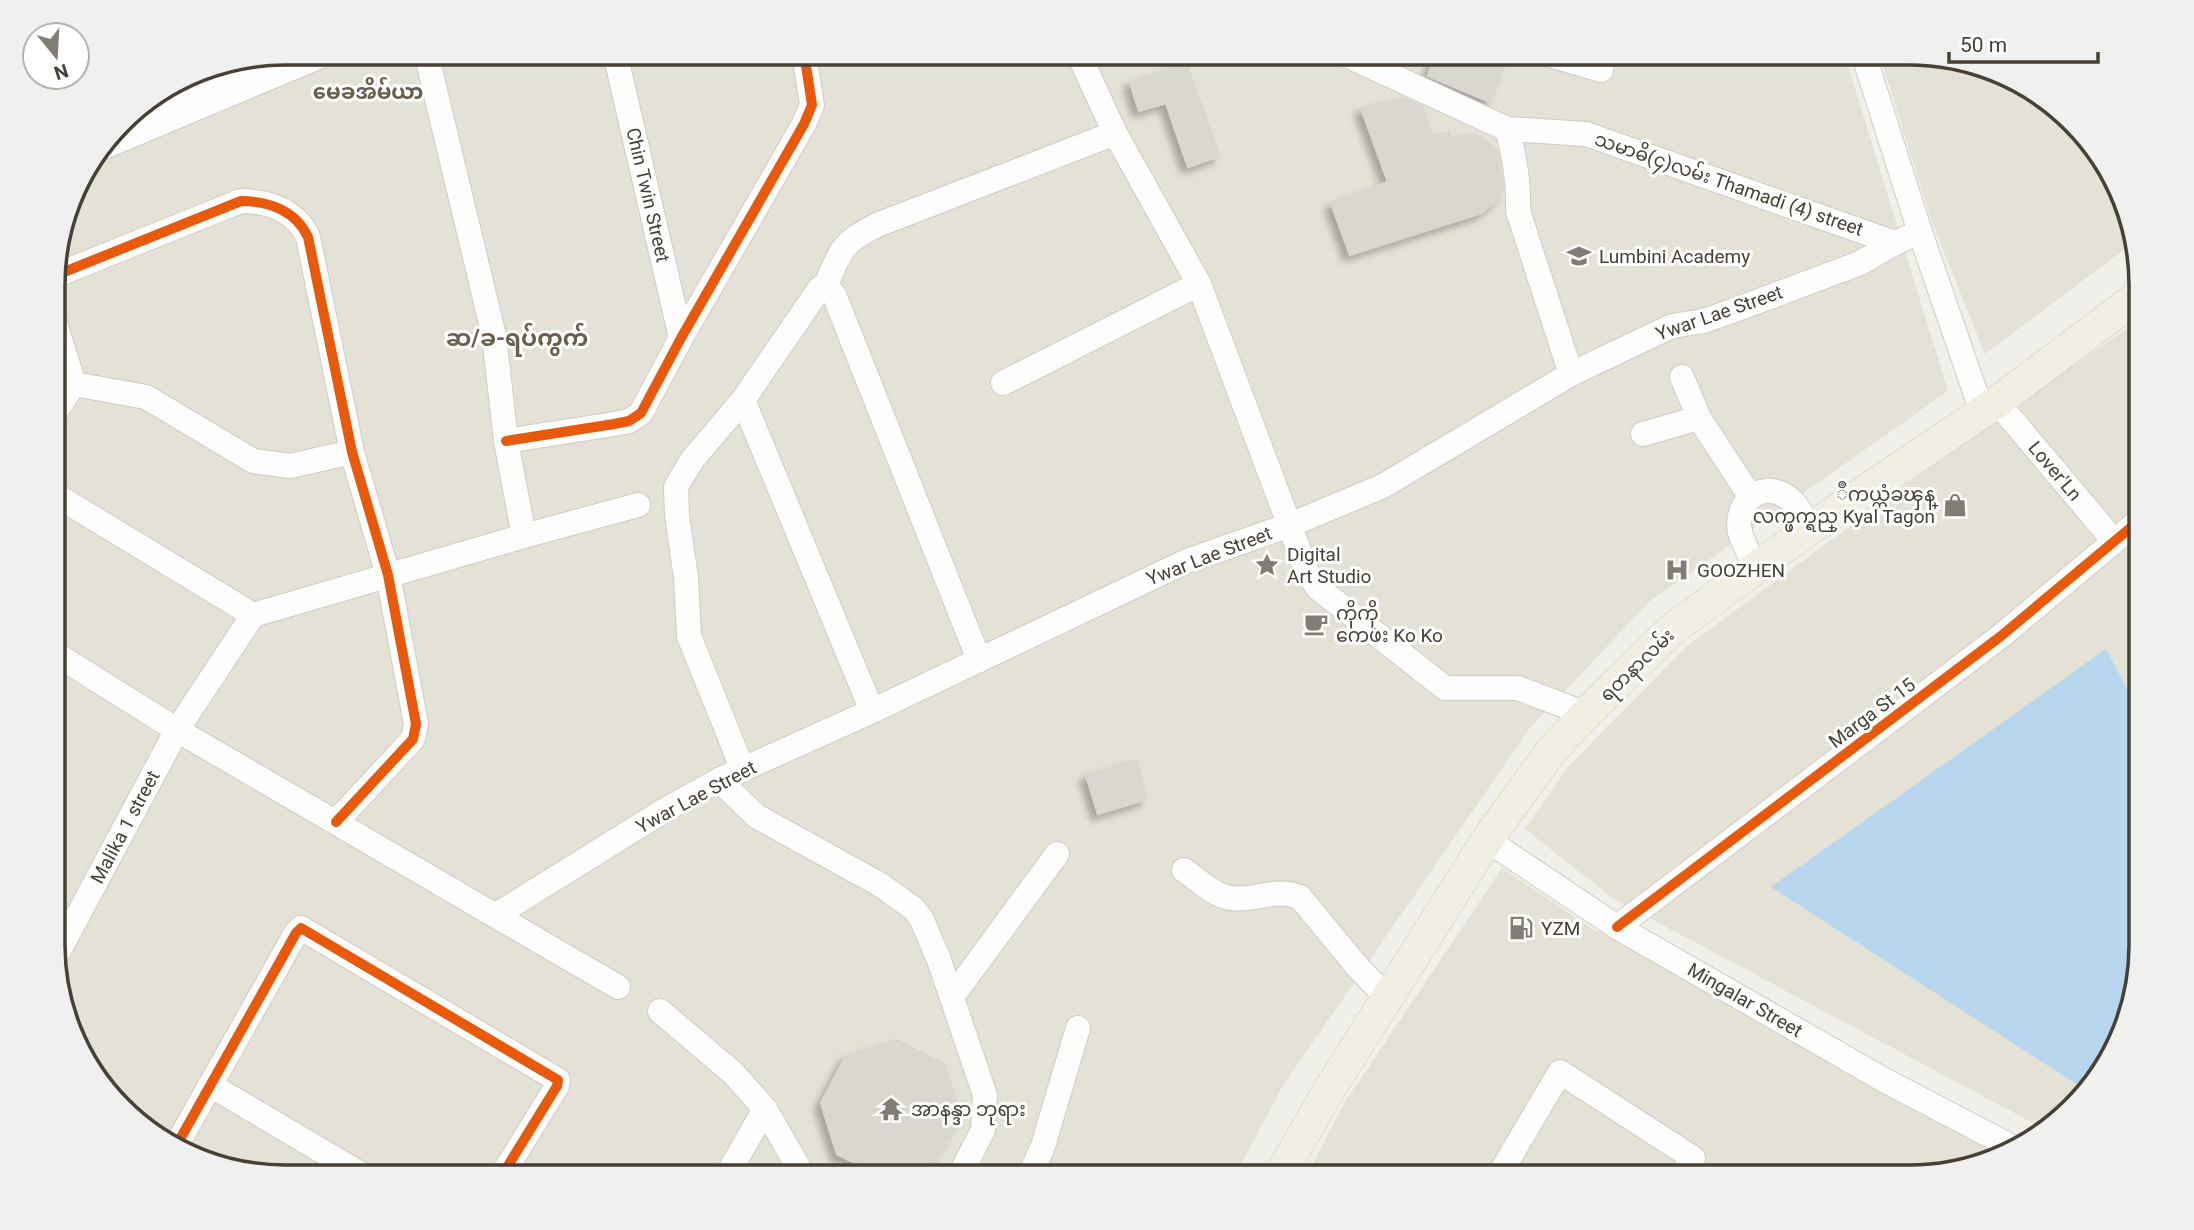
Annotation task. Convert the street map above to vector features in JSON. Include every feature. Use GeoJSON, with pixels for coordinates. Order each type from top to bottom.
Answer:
{"type":"FeatureCollection","features":[{"type":"Feature","properties":{"kind":"main road","name":"ရတနာလမ်း"},"geometry":{"type":"LineString","coordinates":[[1286,1165],[1329,1090],[1486,839],[1552,750],[1586,715],[1671,630],[1811,528],[1989,407],[2129,303]]}},
{"type":"Feature","properties":{"kind":"street"},"geometry":{"type":"LineString","coordinates":[[119,141],[297,65]]}},
{"type":"Feature","properties":{"kind":"street"},"geometry":{"type":"LineString","coordinates":[[429,65],[494,336],[506,441],[524,536]]}},
{"type":"Feature","properties":{"kind":"street","name":"Chin Twin Street"},"geometry":{"type":"LineString","coordinates":[[618,65],[681,338]]}},
{"type":"Feature","properties":{"kind":"street"},"geometry":{"type":"LineString","coordinates":[[506,441],[629,421],[641,413],[804,124],[812,105],[806,65]]}},
{"type":"Feature","properties":{"kind":"street"},"geometry":{"type":"LineString","coordinates":[[1084,65],[1115,133],[1199,284],[1307,572],[1318,588],[1445,688],[1518,688],[1586,715]]}},
{"type":"Feature","properties":{"kind":"street","name":"သမာဓိ(၄)လမ်း Thamadi (4) street"},"geometry":{"type":"LineString","coordinates":[[1370,65],[1507,129],[1586,134],[1895,243]]}},
{"type":"Feature","properties":{"kind":"street"},"geometry":{"type":"LineString","coordinates":[[1585,65],[1601,70]]}},
{"type":"Feature","properties":{"kind":"street"},"geometry":{"type":"LineString","coordinates":[[1867,65],[1920,232],[1989,407]]}},
{"type":"Feature","properties":{"kind":"street"},"geometry":{"type":"LineString","coordinates":[[170,97],[229,72]]}},
{"type":"Feature","properties":{"kind":"street"},"geometry":{"type":"LineString","coordinates":[[1507,129],[1519,185],[1518,211],[1571,374]]}},
{"type":"Feature","properties":{"kind":"street"},"geometry":{"type":"LineString","coordinates":[[743,770],[689,636],[676,487],[692,460],[743,400],[820,288],[826,285],[842,250],[852,237],[1115,133]]}},
{"type":"Feature","properties":{"kind":"street"},"geometry":{"type":"LineString","coordinates":[[66,271],[241,201],[264,203],[292,216],[300,222],[308,237],[352,452],[388,575],[416,732],[413,739],[335,822]]}},
{"type":"Feature","properties":{"kind":"street"},"geometry":{"type":"LineString","coordinates":[[1895,243],[1920,232]]}},
{"type":"Feature","properties":{"kind":"street","name":"Ywar Lae Street"},"geometry":{"type":"LineString","coordinates":[[496,915],[665,810],[719,780],[872,711],[1187,561],[1290,525],[1383,486],[1571,374],[1672,326],[1704,321],[1743,307],[1860,263],[1895,243]]}},
{"type":"Feature","properties":{"kind":"street"},"geometry":{"type":"LineString","coordinates":[[1003,383],[1199,284]]}},
{"type":"Feature","properties":{"kind":"street"},"geometry":{"type":"LineString","coordinates":[[826,285],[835,297],[979,660]]}},
{"type":"Feature","properties":{"kind":"street"},"geometry":{"type":"LineString","coordinates":[[65,362],[74,384]]}},
{"type":"Feature","properties":{"kind":"street"},"geometry":{"type":"LineString","coordinates":[[1682,377],[1699,418],[1751,496]]}},
{"type":"Feature","properties":{"kind":"street"},"geometry":{"type":"LineString","coordinates":[[74,384],[146,397],[253,461],[290,466],[352,452]]}},
{"type":"Feature","properties":{"kind":"street"},"geometry":{"type":"LineString","coordinates":[[65,398],[74,384]]}},
{"type":"Feature","properties":{"kind":"street"},"geometry":{"type":"LineString","coordinates":[[743,400],[872,711]]}},
{"type":"Feature","properties":{"kind":"street","name":"Lover'Ln"},"geometry":{"type":"LineString","coordinates":[[1989,407],[2114,541]]}},
{"type":"Feature","properties":{"kind":"street"},"geometry":{"type":"LineString","coordinates":[[1643,434],[1699,418]]}},
{"type":"Feature","properties":{"kind":"street"},"geometry":{"type":"LineString","coordinates":[[1756,568],[1740,532],[1740,511],[1751,496],[1769,490],[1788,497],[1811,528]]}},
{"type":"Feature","properties":{"kind":"street"},"geometry":{"type":"LineString","coordinates":[[65,501],[253,615],[638,505]]}},
{"type":"Feature","properties":{"kind":"street","name":"Marga St 15"},"geometry":{"type":"LineString","coordinates":[[1618,927],[1990,644],[2129,529]]}},
{"type":"Feature","properties":{"kind":"street","name":"Malika 1 street"},"geometry":{"type":"LineString","coordinates":[[65,939],[177,730],[253,615]]}},
{"type":"Feature","properties":{"kind":"street"},"geometry":{"type":"LineString","coordinates":[[65,660],[177,730],[618,987]]}},
{"type":"Feature","properties":{"kind":"street"},"geometry":{"type":"LineString","coordinates":[[719,780],[756,816],[879,884],[913,908],[926,929],[985,1094],[983,1130],[965,1165]]}},
{"type":"Feature","properties":{"kind":"street","name":"Mingalar Street"},"geometry":{"type":"LineString","coordinates":[[1486,839],[1618,927],[1886,1082],[2005,1143]]}},
{"type":"Feature","properties":{"kind":"street"},"geometry":{"type":"LineString","coordinates":[[952,997],[1056,854]]}},
{"type":"Feature","properties":{"kind":"street"},"geometry":{"type":"LineString","coordinates":[[1184,870],[1214,892],[1231,898],[1274,892],[1289,892],[1300,897],[1387,998]]}},
{"type":"Feature","properties":{"kind":"street"},"geometry":{"type":"LineString","coordinates":[[180,1138],[301,928],[558,1080],[557,1086],[508,1165]]}},
{"type":"Feature","properties":{"kind":"street"},"geometry":{"type":"LineString","coordinates":[[660,1011],[733,1073],[765,1109],[797,1165]]}},
{"type":"Feature","properties":{"kind":"street"},"geometry":{"type":"LineString","coordinates":[[1034,1165],[1043,1146],[1078,1028]]}},
{"type":"Feature","properties":{"kind":"street"},"geometry":{"type":"LineString","coordinates":[[1505,1165],[1560,1072],[1693,1158],[1689,1165]]}},
{"type":"Feature","properties":{"kind":"street"},"geometry":{"type":"LineString","coordinates":[[210,1085],[346,1165]]}},
{"type":"Feature","properties":{"kind":"street"},"geometry":{"type":"LineString","coordinates":[[733,1165],[765,1109]]}},
{"type":"Feature","properties":{"kind":"shaded area"},"geometry":{"type":"Polygon","coordinates":[[[285,65],[1848,65],[1948,391],[1649,602],[1530,728],[1284,1084],[1240,1165],[285,1165],[228,1158],[175,1136],[151,1120],[119,1090],[87,1042],[72,1002],[65,945],[65,285],[72,228],[87,188],[110,151],[140,119],[188,87],[228,72],[285,65]]]}},
{"type":"Feature","properties":{"kind":"shaded area"},"geometry":{"type":"Polygon","coordinates":[[[1883,65],[1938,67],[1966,72],[2019,94],[2043,110],[2065,129],[2084,151],[2107,188],[2118,214],[2126,249],[1985,354],[1932,222],[1883,65]]]}},
{"type":"Feature","properties":{"kind":"shaded area"},"geometry":{"type":"Polygon","coordinates":[[[2129,327],[2129,960],[2118,1016],[2100,1055],[2075,1090],[2036,1125],[1614,899],[1525,829],[1568,767],[1686,647],[1989,424],[2129,327]]]}},
{"type":"Feature","properties":{"kind":"shaded area"},"geometry":{"type":"Polygon","coordinates":[[[1502,868],[1591,928],[2007,1142],[1980,1154],[1924,1165],[1312,1165],[1343,1105],[1502,868]]]}},
{"type":"Feature","properties":{"kind":"water"},"geometry":{"type":"Polygon","coordinates":[[[2106,649],[2129,692],[2129,960],[2118,1016],[2100,1055],[2079,1086],[1771,887],[2106,649]]]}},
{"type":"Feature","properties":{"kind":"building"},"geometry":{"type":"Polygon","coordinates":[[[1186,65],[1220,156],[1188,167],[1166,103],[1139,111],[1130,82],[1186,65]]]}},
{"type":"Feature","properties":{"kind":"building"},"geometry":{"type":"Polygon","coordinates":[[[1432,65],[1503,65],[1490,102],[1428,76],[1432,65]]]}},
{"type":"Feature","properties":{"kind":"building"},"geometry":{"type":"Polygon","coordinates":[[[1404,98],[1423,107],[1432,136],[1449,132],[1452,138],[1478,136],[1497,150],[1503,188],[1496,201],[1481,213],[1350,255],[1331,203],[1388,182],[1361,108],[1404,98]]]}},
{"type":"Feature","properties":{"kind":"building"},"geometry":{"type":"Polygon","coordinates":[[[1136,760],[1147,799],[1098,814],[1086,775],[1136,760]]]}},
{"type":"Feature","properties":{"kind":"building","name":"အာနန္ဒာ ဘုရား"},"geometry":{"type":"Polygon","coordinates":[[[897,1040],[945,1065],[960,1115],[935,1162],[925,1165],[859,1165],[837,1154],[821,1103],[846,1056],[897,1040]]]}},
{"type":"Feature","properties":{"kind":"cycle path"},"geometry":{"type":"LineString","coordinates":[[506,441],[629,421],[641,413],[804,124],[812,105],[806,65]]}},
{"type":"Feature","properties":{"kind":"cycle path"},"geometry":{"type":"LineString","coordinates":[[66,271],[241,201],[262,203],[280,209],[296,220],[308,237],[352,452],[388,575],[416,724],[413,739],[336,822]]}},
{"type":"Feature","properties":{"kind":"cycle path"},"geometry":{"type":"LineString","coordinates":[[1617,927],[2001,636],[2129,529]]}},
{"type":"Feature","properties":{"kind":"cycle path"},"geometry":{"type":"LineString","coordinates":[[180,1138],[301,928],[558,1080],[557,1086],[508,1165]]}},
{"type":"Feature","properties":{"kind":"place","name":"Lumbini Academy"},"geometry":{"type":"Point","coordinates":[1579,256]}},
{"type":"Feature","properties":{"kind":"place","name":"ဳကယ္တံခၾန္ လက္ဖက္ရည္ Kyal Tagon"},"geometry":{"type":"Point","coordinates":[1955,505]}},
{"type":"Feature","properties":{"kind":"place","name":"Digital Art Studio"},"geometry":{"type":"Point","coordinates":[1267,565]}},
{"type":"Feature","properties":{"kind":"place","name":"GOOZHEN"},"geometry":{"type":"Point","coordinates":[1677,570]}},
{"type":"Feature","properties":{"kind":"place","name":"ကိုကို ကေဖး Ko Ko"},"geometry":{"type":"Point","coordinates":[1316,624]}},
{"type":"Feature","properties":{"kind":"place","name":"YZM"},"geometry":{"type":"Point","coordinates":[1521,928]}},
{"type":"Feature","properties":{"kind":"place","name":"အာနန္ဒာ ဘုရား"},"geometry":{"type":"Point","coordinates":[891,1109]}},
{"type":"Feature","properties":{"kind":"district","name":"မေခအိမ်ယာ"},"geometry":{"type":"Point","coordinates":[368,92]}},
{"type":"Feature","properties":{"kind":"district","name":"ဆ/ခ-ရပ်ကွက်"},"geometry":{"type":"Point","coordinates":[517,338]}}]}
